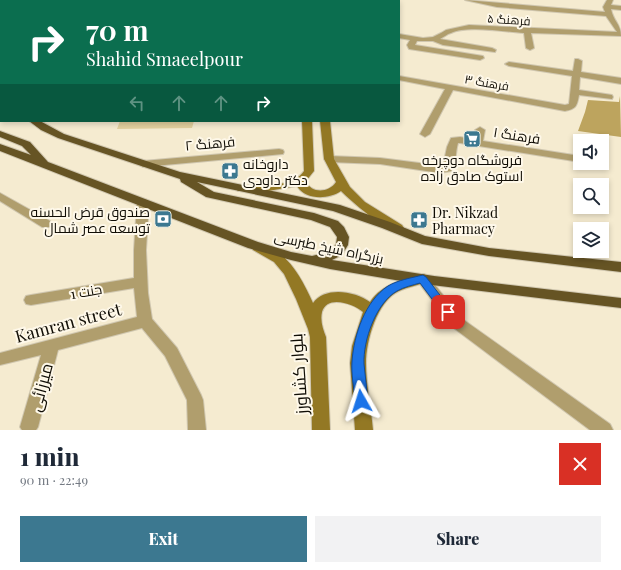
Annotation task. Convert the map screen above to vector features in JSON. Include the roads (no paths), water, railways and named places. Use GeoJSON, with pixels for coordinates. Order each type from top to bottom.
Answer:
{"type":"FeatureCollection","features":[{"type":"Feature","properties":{"kind":"highway"},"geometry":{"type":"LineString","coordinates":[[35,122],[61,136],[177,175],[344,211],[422,240],[466,249],[621,268]]}},
{"type":"Feature","properties":{"kind":"highway"},"geometry":{"type":"LineString","coordinates":[[0,134],[26,144],[45,164]]}},
{"type":"Feature","properties":{"kind":"highway","name":"بزرگراه شیخ طبرسی"},"geometry":{"type":"LineString","coordinates":[[0,146],[254,245],[307,260],[423,279],[621,303]]}},
{"type":"Feature","properties":{"kind":"highway"},"geometry":{"type":"LineString","coordinates":[[177,175],[210,195],[314,217],[334,224],[340,230],[343,237],[342,244],[337,252],[328,257],[317,260],[307,260]]}},
{"type":"Feature","properties":{"kind":"main road"},"geometry":{"type":"LineString","coordinates":[[239,189],[281,186],[301,181],[309,171],[307,122]]}},
{"type":"Feature","properties":{"kind":"main road"},"geometry":{"type":"LineString","coordinates":[[325,122],[329,159],[345,189],[361,204],[408,234]]}},
{"type":"Feature","properties":{"kind":"main road"},"geometry":{"type":"LineString","coordinates":[[301,181],[306,189],[320,193],[335,190],[341,182]]}},
{"type":"Feature","properties":{"kind":"main road","name":"بلوار کشاورز"},"geometry":{"type":"LineString","coordinates":[[254,245],[271,254],[284,264],[314,323],[318,337],[321,430]]}},
{"type":"Feature","properties":{"kind":"main road"},"geometry":{"type":"LineString","coordinates":[[364,430],[358,363],[360,346],[371,311],[380,298],[393,288],[402,284],[423,279]]}},
{"type":"Feature","properties":{"kind":"main road"},"geometry":{"type":"LineString","coordinates":[[314,323],[313,316],[315,310],[326,300],[334,297],[347,297],[360,300],[371,311]]}},
{"type":"Feature","properties":{"kind":"street"},"geometry":{"type":"LineString","coordinates":[[468,0],[556,12],[621,8]]}},
{"type":"Feature","properties":{"kind":"street"},"geometry":{"type":"LineString","coordinates":[[528,7],[530,0]]}},
{"type":"Feature","properties":{"kind":"street"},"geometry":{"type":"LineString","coordinates":[[610,0],[607,10],[621,33]]}},
{"type":"Feature","properties":{"kind":"street","name":"فرهنگ ۵"},"geometry":{"type":"LineString","coordinates":[[400,36],[414,39],[434,39],[444,35],[448,31],[469,27],[527,31],[621,33]]}},
{"type":"Feature","properties":{"kind":"street"},"geometry":{"type":"LineString","coordinates":[[527,31],[530,48]]}},
{"type":"Feature","properties":{"kind":"street"},"geometry":{"type":"LineString","coordinates":[[414,39],[411,45],[416,48],[480,58]]}},
{"type":"Feature","properties":{"kind":"street"},"geometry":{"type":"LineString","coordinates":[[434,39],[443,43],[492,50]]}},
{"type":"Feature","properties":{"kind":"street"},"geometry":{"type":"LineString","coordinates":[[578,61],[575,92],[609,97]]}},
{"type":"Feature","properties":{"kind":"street"},"geometry":{"type":"LineString","coordinates":[[509,64],[621,82]]}},
{"type":"Feature","properties":{"kind":"street","name":"فرهنگ ۳"},"geometry":{"type":"LineString","coordinates":[[400,78],[565,108],[572,107],[575,92]]}},
{"type":"Feature","properties":{"kind":"street"},"geometry":{"type":"LineString","coordinates":[[425,134],[450,87]]}},
{"type":"Feature","properties":{"kind":"street"},"geometry":{"type":"LineString","coordinates":[[520,100],[525,89]]}},
{"type":"Feature","properties":{"kind":"street"},"geometry":{"type":"LineString","coordinates":[[478,143],[480,130]]}},
{"type":"Feature","properties":{"kind":"street","name":"فرهنگ ۱"},"geometry":{"type":"LineString","coordinates":[[329,159],[380,161],[440,170],[447,169],[450,165],[452,143],[455,140],[573,158]]}},
{"type":"Feature","properties":{"kind":"street","name":"فرهنگ ۲"},"geometry":{"type":"LineString","coordinates":[[143,164],[279,152]]}},
{"type":"Feature","properties":{"kind":"street"},"geometry":{"type":"LineString","coordinates":[[0,196],[46,224]]}},
{"type":"Feature","properties":{"kind":"street"},"geometry":{"type":"LineString","coordinates":[[143,202],[140,250],[140,294],[145,321],[172,352],[195,400],[197,430]]}},
{"type":"Feature","properties":{"kind":"street"},"geometry":{"type":"LineString","coordinates":[[423,279],[456,322],[604,430]]}},
{"type":"Feature","properties":{"kind":"street","name":"جنت 1"},"geometry":{"type":"LineString","coordinates":[[31,300],[140,282]]}},
{"type":"Feature","properties":{"kind":"street","name":"Kamran street"},"geometry":{"type":"LineString","coordinates":[[0,359],[145,321]]}},
{"type":"Feature","properties":{"kind":"street","name":"میرزائی"},"geometry":{"type":"LineString","coordinates":[[29,427],[51,346]]}},
{"type":"Feature","properties":{"kind":"place","name":"فروشگاه دوچرخه استوک صادق زاده"},"geometry":{"type":"Point","coordinates":[472,139]}},
{"type":"Feature","properties":{"kind":"place","name":"داروخانه دکتر داودی"},"geometry":{"type":"Point","coordinates":[230,171]}},
{"type":"Feature","properties":{"kind":"place","name":"صندوق قرض الحسنه توسعه عصر شمال"},"geometry":{"type":"Point","coordinates":[163,219]}},
{"type":"Feature","properties":{"kind":"place","name":"Dr. Nikzad Pharmacy"},"geometry":{"type":"Point","coordinates":[419,220]}}]}
